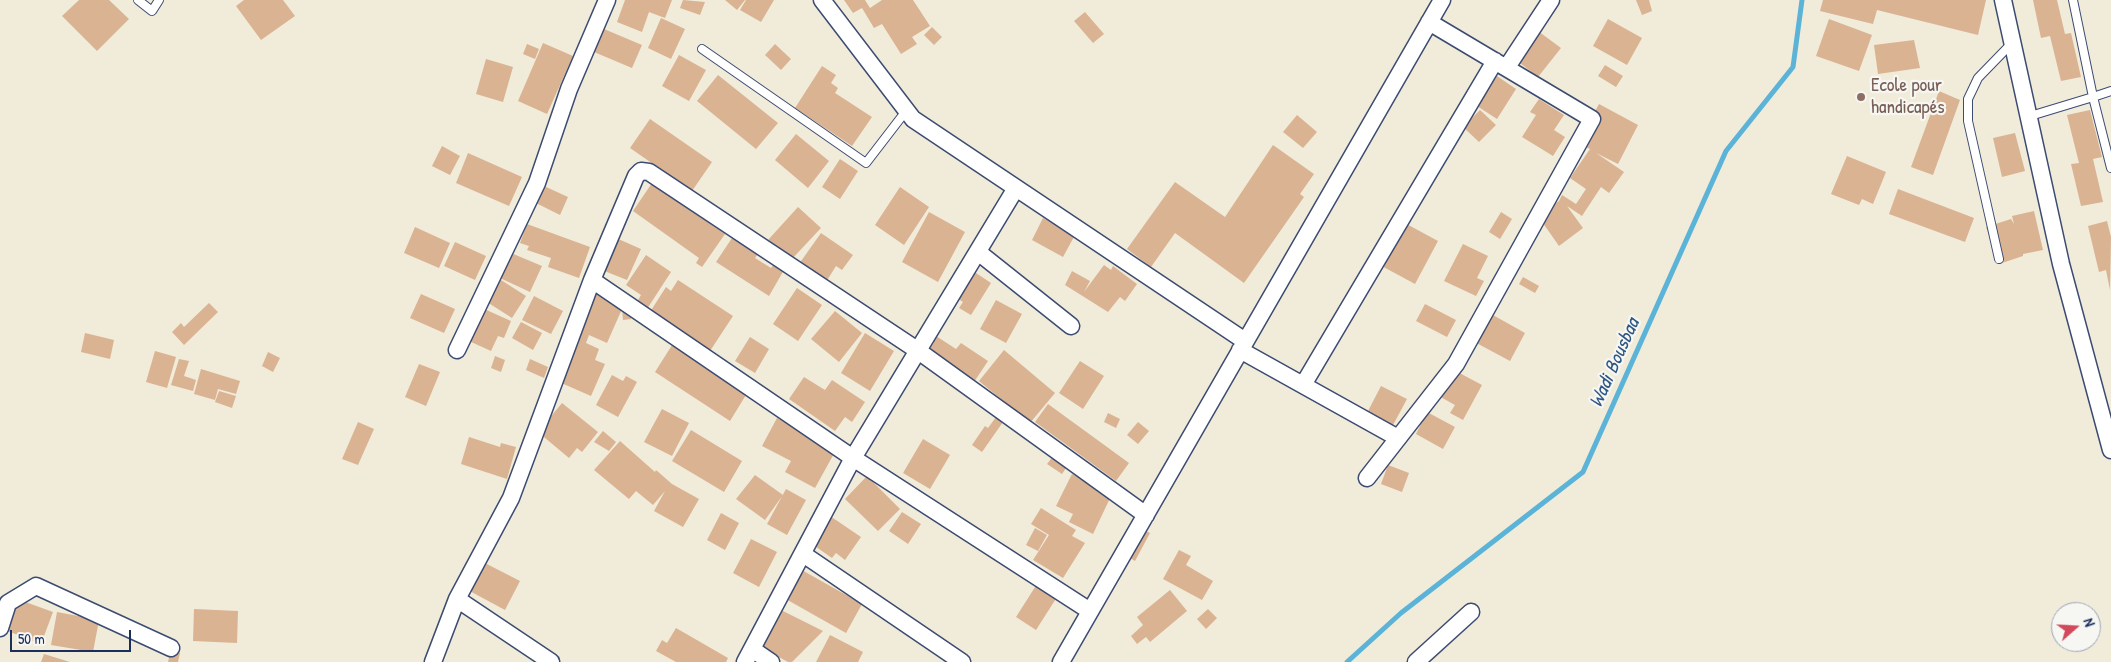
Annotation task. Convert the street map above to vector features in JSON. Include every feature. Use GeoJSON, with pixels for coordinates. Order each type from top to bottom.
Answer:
{"type":"FeatureCollection","features":[{"type":"Feature","properties":{"kind":"street"},"geometry":{"type":"LineString","coordinates":[[457,350],[537,183],[569,89],[607,0]]}},
{"type":"Feature","properties":{"kind":"street"},"geometry":{"type":"LineString","coordinates":[[822,0],[913,119],[1016,188],[1242,346],[1303,385],[1398,438]]}},
{"type":"Feature","properties":{"kind":"street"},"geometry":{"type":"LineString","coordinates":[[1061,662],[1442,0]]}},
{"type":"Feature","properties":{"kind":"street"},"geometry":{"type":"LineString","coordinates":[[1303,385],[1501,64],[1551,0]]}},
{"type":"Feature","properties":{"kind":"street"},"geometry":{"type":"LineString","coordinates":[[2003,0],[2062,264],[2111,450]]}},
{"type":"Feature","properties":{"kind":"street"},"geometry":{"type":"LineString","coordinates":[[1367,478],[1456,364],[1592,119],[1429,22]]}},
{"type":"Feature","properties":{"kind":"street"},"geometry":{"type":"LineString","coordinates":[[433,662],[457,599],[511,498],[592,280],[636,176],[641,171],[649,172],[917,350],[1146,515]]}},
{"type":"Feature","properties":{"kind":"street"},"geometry":{"type":"LineString","coordinates":[[771,662],[748,656],[853,458],[1016,188]]}},
{"type":"Feature","properties":{"kind":"street"},"geometry":{"type":"LineString","coordinates":[[978,252],[1071,326]]}},
{"type":"Feature","properties":{"kind":"street"},"geometry":{"type":"LineString","coordinates":[[592,280],[853,458],[1090,611]]}},
{"type":"Feature","properties":{"kind":"street"},"geometry":{"type":"LineString","coordinates":[[803,554],[962,662]]}},
{"type":"Feature","properties":{"kind":"street"},"geometry":{"type":"LineString","coordinates":[[0,628],[8,602],[36,586],[171,648]]}},
{"type":"Feature","properties":{"kind":"street"},"geometry":{"type":"LineString","coordinates":[[457,599],[551,662]]}},
{"type":"Feature","properties":{"kind":"street"},"geometry":{"type":"LineString","coordinates":[[1416,662],[1471,612]]}},
{"type":"Feature","properties":{"kind":"lane"},"geometry":{"type":"LineString","coordinates":[[138,0],[152,11],[158,0]]}},
{"type":"Feature","properties":{"kind":"lane"},"geometry":{"type":"LineString","coordinates":[[2073,0],[2093,97],[2111,168]]}},
{"type":"Feature","properties":{"kind":"lane"},"geometry":{"type":"LineString","coordinates":[[1999,259],[1968,121],[1968,99],[1978,78],[2012,43]]}},
{"type":"Feature","properties":{"kind":"lane"},"geometry":{"type":"LineString","coordinates":[[702,49],[866,163],[906,112]]}},
{"type":"Feature","properties":{"kind":"lane"},"geometry":{"type":"LineString","coordinates":[[2028,118],[2111,91]]}},
{"type":"Feature","properties":{"kind":"building"},"geometry":{"type":"Polygon","coordinates":[[[79,0],[109,0],[129,19],[97,51],[62,16],[79,0]]]}},
{"type":"Feature","properties":{"kind":"building"},"geometry":{"type":"Polygon","coordinates":[[[244,0],[283,0],[295,16],[261,40],[236,6],[244,0]]]}},
{"type":"Feature","properties":{"kind":"building"},"geometry":{"type":"Polygon","coordinates":[[[625,0],[672,0],[665,18],[649,12],[642,32],[617,22],[625,0]]]}},
{"type":"Feature","properties":{"kind":"building"},"geometry":{"type":"Polygon","coordinates":[[[683,0],[705,2],[700,15],[680,8],[683,0]]]}},
{"type":"Feature","properties":{"kind":"building"},"geometry":{"type":"Polygon","coordinates":[[[725,0],[745,0],[737,10],[725,0]]]}},
{"type":"Feature","properties":{"kind":"building"},"geometry":{"type":"Polygon","coordinates":[[[746,0],[774,0],[761,22],[740,10],[746,0]]]}},
{"type":"Feature","properties":{"kind":"building"},"geometry":{"type":"Polygon","coordinates":[[[844,0],[865,0],[870,8],[882,0],[913,0],[930,26],[912,37],[917,44],[901,54],[882,24],[874,28],[862,8],[853,13],[844,0]]]}},
{"type":"Feature","properties":{"kind":"building"},"geometry":{"type":"Polygon","coordinates":[[[1636,0],[1649,0],[1652,11],[1642,15],[1636,0]]]}},
{"type":"Feature","properties":{"kind":"building"},"geometry":{"type":"Polygon","coordinates":[[[1823,0],[1986,0],[1978,35],[1877,10],[1873,24],[1820,11],[1823,0]]]}},
{"type":"Feature","properties":{"kind":"building"},"geometry":{"type":"Polygon","coordinates":[[[2033,0],[2057,0],[2065,34],[2071,33],[2081,77],[2061,81],[2050,36],[2041,38],[2033,0]]]}},
{"type":"Feature","properties":{"kind":"building"},"geometry":{"type":"Polygon","coordinates":[[[1085,12],[1104,34],[1093,43],[1074,21],[1085,12]]]}},
{"type":"Feature","properties":{"kind":"building"},"geometry":{"type":"Polygon","coordinates":[[[661,18],[685,29],[671,59],[648,48],[661,18]]]}},
{"type":"Feature","properties":{"kind":"building"},"geometry":{"type":"Polygon","coordinates":[[[1608,19],[1642,38],[1627,65],[1593,46],[1608,19]]]}},
{"type":"Feature","properties":{"kind":"building"},"geometry":{"type":"Polygon","coordinates":[[[1829,19],[1872,35],[1859,71],[1816,56],[1829,19]]]}},
{"type":"Feature","properties":{"kind":"building"},"geometry":{"type":"Polygon","coordinates":[[[932,27],[942,37],[934,45],[924,35],[932,27]]]}},
{"type":"Feature","properties":{"kind":"building"},"geometry":{"type":"Polygon","coordinates":[[[604,29],[642,45],[632,68],[594,52],[604,29]]]}},
{"type":"Feature","properties":{"kind":"building"},"geometry":{"type":"Polygon","coordinates":[[[1538,31],[1561,48],[1538,77],[1516,60],[1538,31]]]}},
{"type":"Feature","properties":{"kind":"building"},"geometry":{"type":"Polygon","coordinates":[[[1914,40],[1920,68],[1878,74],[1874,45],[1914,40]]]}},
{"type":"Feature","properties":{"kind":"building"},"geometry":{"type":"Polygon","coordinates":[[[543,43],[573,56],[547,114],[518,101],[543,43]]]}},
{"type":"Feature","properties":{"kind":"building"},"geometry":{"type":"Polygon","coordinates":[[[527,44],[539,49],[535,59],[523,54],[527,44]]]}},
{"type":"Feature","properties":{"kind":"building"},"geometry":{"type":"Polygon","coordinates":[[[775,44],[791,59],[781,70],[765,55],[775,44]]]}},
{"type":"Feature","properties":{"kind":"building"},"geometry":{"type":"Polygon","coordinates":[[[679,55],[706,70],[689,101],[662,86],[679,55]]]}},
{"type":"Feature","properties":{"kind":"building"},"geometry":{"type":"Polygon","coordinates":[[[486,59],[513,67],[503,102],[476,94],[486,59]]]}},
{"type":"Feature","properties":{"kind":"building"},"geometry":{"type":"Polygon","coordinates":[[[1605,65],[1623,76],[1616,87],[1598,76],[1605,65]]]}},
{"type":"Feature","properties":{"kind":"building"},"geometry":{"type":"Polygon","coordinates":[[[822,66],[836,75],[831,83],[838,88],[835,93],[872,117],[852,146],[795,108],[822,66]]]}},
{"type":"Feature","properties":{"kind":"building"},"geometry":{"type":"Polygon","coordinates":[[[718,75],[778,123],[756,149],[697,101],[718,75]]]}},
{"type":"Feature","properties":{"kind":"building"},"geometry":{"type":"Polygon","coordinates":[[[1497,76],[1516,89],[1497,119],[1477,106],[1497,76]]]}},
{"type":"Feature","properties":{"kind":"building"},"geometry":{"type":"Polygon","coordinates":[[[1939,91],[1960,100],[1933,175],[1911,167],[1939,91]]]}},
{"type":"Feature","properties":{"kind":"building"},"geometry":{"type":"Polygon","coordinates":[[[1539,99],[1564,115],[1554,130],[1565,137],[1553,156],[1522,137],[1536,115],[1530,112],[1539,99]]]}},
{"type":"Feature","properties":{"kind":"building"},"geometry":{"type":"Polygon","coordinates":[[[1599,104],[1638,125],[1618,164],[1596,153],[1624,172],[1609,193],[1601,187],[1582,216],[1567,206],[1583,228],[1559,246],[1538,216],[1559,201],[1562,195],[1576,204],[1586,189],[1570,178],[1590,149],[1578,143],[1599,104]]]}},
{"type":"Feature","properties":{"kind":"building"},"geometry":{"type":"Polygon","coordinates":[[[1480,110],[1496,125],[1479,142],[1463,127],[1480,110]]]}},
{"type":"Feature","properties":{"kind":"building"},"geometry":{"type":"Polygon","coordinates":[[[2090,110],[2102,157],[2093,159],[2103,202],[2081,206],[2071,164],[2079,163],[2067,115],[2090,110]]]}},
{"type":"Feature","properties":{"kind":"building"},"geometry":{"type":"Polygon","coordinates":[[[1297,115],[1317,132],[1303,148],[1283,132],[1297,115]]]}},
{"type":"Feature","properties":{"kind":"building"},"geometry":{"type":"Polygon","coordinates":[[[650,119],[712,162],[692,191],[630,148],[650,119]]]}},
{"type":"Feature","properties":{"kind":"building"},"geometry":{"type":"Polygon","coordinates":[[[2015,133],[2025,171],[2002,177],[1993,138],[2015,133]]]}},
{"type":"Feature","properties":{"kind":"building"},"geometry":{"type":"Polygon","coordinates":[[[796,134],[829,161],[808,188],[775,160],[796,134]]]}},
{"type":"Feature","properties":{"kind":"building"},"geometry":{"type":"Polygon","coordinates":[[[1273,145],[1314,174],[1300,194],[1304,197],[1244,283],[1175,233],[1151,267],[1127,249],[1175,182],[1225,217],[1273,145]]]}},
{"type":"Feature","properties":{"kind":"building"},"geometry":{"type":"Polygon","coordinates":[[[442,146],[460,156],[450,175],[432,166],[442,146]]]}},
{"type":"Feature","properties":{"kind":"building"},"geometry":{"type":"Polygon","coordinates":[[[468,153],[522,177],[509,206],[456,183],[468,153]]]}},
{"type":"Feature","properties":{"kind":"building"},"geometry":{"type":"Polygon","coordinates":[[[1847,156],[1886,172],[1873,204],[1862,199],[1859,205],[1831,194],[1847,156]]]}},
{"type":"Feature","properties":{"kind":"building"},"geometry":{"type":"Polygon","coordinates":[[[840,159],[858,171],[840,199],[822,187],[840,159]]]}},
{"type":"Feature","properties":{"kind":"building"},"geometry":{"type":"Polygon","coordinates":[[[652,183],[725,234],[702,267],[696,263],[699,258],[633,211],[652,183]]]}},
{"type":"Feature","properties":{"kind":"building"},"geometry":{"type":"Polygon","coordinates":[[[544,186],[568,197],[560,215],[536,203],[544,186]]]}},
{"type":"Feature","properties":{"kind":"building"},"geometry":{"type":"Polygon","coordinates":[[[900,187],[929,207],[904,245],[875,225],[900,187]]]}},
{"type":"Feature","properties":{"kind":"building"},"geometry":{"type":"Polygon","coordinates":[[[1898,189],[1974,218],[1965,242],[1889,214],[1898,189]]]}},
{"type":"Feature","properties":{"kind":"building"},"geometry":{"type":"Polygon","coordinates":[[[798,207],[821,228],[791,260],[768,240],[798,207]]]}},
{"type":"Feature","properties":{"kind":"building"},"geometry":{"type":"Polygon","coordinates":[[[2034,211],[2043,250],[2023,254],[2023,256],[1999,264],[1986,227],[2011,219],[2014,224],[2012,216],[2034,211]]]}},
{"type":"Feature","properties":{"kind":"building"},"geometry":{"type":"Polygon","coordinates":[[[929,212],[965,232],[938,282],[902,262],[929,212]]]}},
{"type":"Feature","properties":{"kind":"building"},"geometry":{"type":"Polygon","coordinates":[[[1501,212],[1512,219],[1500,239],[1489,232],[1501,212]]]}},
{"type":"Feature","properties":{"kind":"building"},"geometry":{"type":"Polygon","coordinates":[[[1043,218],[1075,235],[1063,257],[1032,240],[1043,218]]]}},
{"type":"Feature","properties":{"kind":"building"},"geometry":{"type":"Polygon","coordinates":[[[1401,221],[1438,241],[1415,284],[1378,264],[1401,221]]]}},
{"type":"Feature","properties":{"kind":"building"},"geometry":{"type":"Polygon","coordinates":[[[2107,221],[2111,237],[2110,290],[2106,270],[2099,272],[2088,226],[2107,221]]]}},
{"type":"Feature","properties":{"kind":"building"},"geometry":{"type":"Polygon","coordinates":[[[527,224],[590,247],[579,278],[548,267],[551,258],[527,250],[529,246],[520,243],[527,224]]]}},
{"type":"Feature","properties":{"kind":"building"},"geometry":{"type":"Polygon","coordinates":[[[415,227],[450,243],[439,268],[404,253],[415,227]]]}},
{"type":"Feature","properties":{"kind":"building"},"geometry":{"type":"Polygon","coordinates":[[[821,233],[853,255],[842,270],[836,266],[826,282],[799,264],[821,233]]]}},
{"type":"Feature","properties":{"kind":"building"},"geometry":{"type":"Polygon","coordinates":[[[616,238],[641,249],[627,280],[602,270],[616,238]]]}},
{"type":"Feature","properties":{"kind":"building"},"geometry":{"type":"Polygon","coordinates":[[[732,238],[758,254],[755,258],[771,268],[774,264],[784,270],[769,296],[716,262],[732,238]]]}},
{"type":"Feature","properties":{"kind":"building"},"geometry":{"type":"Polygon","coordinates":[[[455,242],[486,256],[475,280],[444,266],[455,242]]]}},
{"type":"Feature","properties":{"kind":"building"},"geometry":{"type":"Polygon","coordinates":[[[1463,244],[1488,256],[1477,278],[1484,281],[1476,296],[1444,281],[1463,244]]]}},
{"type":"Feature","properties":{"kind":"building"},"geometry":{"type":"Polygon","coordinates":[[[511,253],[542,266],[530,292],[500,278],[511,253]]]}},
{"type":"Feature","properties":{"kind":"building"},"geometry":{"type":"Polygon","coordinates":[[[646,255],[671,272],[647,309],[637,302],[641,295],[626,285],[646,255]]]}},
{"type":"Feature","properties":{"kind":"building"},"geometry":{"type":"Polygon","coordinates":[[[1104,265],[1111,270],[1113,266],[1137,284],[1125,301],[1120,297],[1108,312],[1065,285],[1072,271],[1090,281],[1084,292],[1104,265]]]}},
{"type":"Feature","properties":{"kind":"building"},"geometry":{"type":"Polygon","coordinates":[[[970,269],[991,283],[971,315],[959,308],[963,302],[954,296],[970,269]]]}},
{"type":"Feature","properties":{"kind":"building"},"geometry":{"type":"Polygon","coordinates":[[[1523,277],[1539,286],[1535,293],[1519,284],[1523,277]]]}},
{"type":"Feature","properties":{"kind":"building"},"geometry":{"type":"Polygon","coordinates":[[[501,280],[526,296],[512,318],[487,302],[501,280]]]}},
{"type":"Feature","properties":{"kind":"building"},"geometry":{"type":"Polygon","coordinates":[[[678,280],[733,316],[710,351],[650,312],[666,287],[671,291],[678,280]]]}},
{"type":"Feature","properties":{"kind":"building"},"geometry":{"type":"Polygon","coordinates":[[[797,288],[822,305],[798,341],[773,324],[797,288]]]}},
{"type":"Feature","properties":{"kind":"building"},"geometry":{"type":"Polygon","coordinates":[[[421,294],[455,309],[444,333],[410,318],[421,294]]]}},
{"type":"Feature","properties":{"kind":"building"},"geometry":{"type":"Polygon","coordinates":[[[596,294],[629,308],[631,319],[623,320],[622,309],[607,343],[589,335],[586,343],[599,349],[595,360],[605,364],[591,396],[559,382],[596,294]]]}},
{"type":"Feature","properties":{"kind":"building"},"geometry":{"type":"Polygon","coordinates":[[[534,296],[563,311],[551,334],[522,320],[534,296]]]}},
{"type":"Feature","properties":{"kind":"building"},"geometry":{"type":"Polygon","coordinates":[[[996,300],[1022,314],[1006,343],[980,329],[996,300]]]}},
{"type":"Feature","properties":{"kind":"building"},"geometry":{"type":"Polygon","coordinates":[[[209,303],[218,312],[184,345],[172,332],[181,323],[184,327],[209,303]]]}},
{"type":"Feature","properties":{"kind":"building"},"geometry":{"type":"Polygon","coordinates":[[[1425,304],[1456,320],[1447,337],[1416,321],[1425,304]]]}},
{"type":"Feature","properties":{"kind":"building"},"geometry":{"type":"Polygon","coordinates":[[[482,308],[511,321],[504,338],[498,336],[491,351],[469,341],[482,308]]]}},
{"type":"Feature","properties":{"kind":"building"},"geometry":{"type":"Polygon","coordinates":[[[1484,310],[1525,333],[1510,361],[1469,339],[1484,310]]]}},
{"type":"Feature","properties":{"kind":"building"},"geometry":{"type":"Polygon","coordinates":[[[835,311],[862,333],[839,362],[811,339],[835,311]]]}},
{"type":"Feature","properties":{"kind":"building"},"geometry":{"type":"Polygon","coordinates":[[[521,322],[542,333],[533,350],[512,338],[521,322]]]}},
{"type":"Feature","properties":{"kind":"building"},"geometry":{"type":"Polygon","coordinates":[[[85,333],[114,340],[110,359],[81,352],[85,333]]]}},
{"type":"Feature","properties":{"kind":"building"},"geometry":{"type":"Polygon","coordinates":[[[865,333],[894,351],[870,391],[841,373],[865,333]]]}},
{"type":"Feature","properties":{"kind":"building"},"geometry":{"type":"Polygon","coordinates":[[[933,334],[956,349],[961,343],[988,361],[974,382],[928,351],[934,343],[928,341],[933,334]]]}},
{"type":"Feature","properties":{"kind":"building"},"geometry":{"type":"Polygon","coordinates":[[[750,337],[769,349],[755,373],[735,361],[750,337]]]}},
{"type":"Feature","properties":{"kind":"building"},"geometry":{"type":"Polygon","coordinates":[[[674,342],[749,390],[730,421],[655,372],[674,342]]]}},
{"type":"Feature","properties":{"kind":"building"},"geometry":{"type":"Polygon","coordinates":[[[1004,350],[1055,393],[1030,423],[979,381],[1004,350]]]}},
{"type":"Feature","properties":{"kind":"building"},"geometry":{"type":"Polygon","coordinates":[[[155,351],[176,357],[167,388],[146,382],[155,351]]]}},
{"type":"Feature","properties":{"kind":"building"},"geometry":{"type":"Polygon","coordinates":[[[268,352],[280,358],[273,372],[262,366],[268,352]]]}},
{"type":"Feature","properties":{"kind":"building"},"geometry":{"type":"Polygon","coordinates":[[[495,356],[505,360],[501,372],[491,368],[495,356]]]}},
{"type":"Feature","properties":{"kind":"building"},"geometry":{"type":"Polygon","coordinates":[[[179,359],[189,361],[184,376],[196,380],[193,391],[171,385],[179,359]]]}},
{"type":"Feature","properties":{"kind":"building"},"geometry":{"type":"Polygon","coordinates":[[[530,359],[548,367],[544,378],[526,370],[530,359]]]}},
{"type":"Feature","properties":{"kind":"building"},"geometry":{"type":"Polygon","coordinates":[[[1080,361],[1104,376],[1083,409],[1059,393],[1080,361]]]}},
{"type":"Feature","properties":{"kind":"building"},"geometry":{"type":"Polygon","coordinates":[[[419,364],[440,372],[426,406],[405,397],[419,364]]]}},
{"type":"Feature","properties":{"kind":"building"},"geometry":{"type":"Polygon","coordinates":[[[201,369],[240,381],[236,394],[218,389],[215,400],[194,394],[201,369]]]}},
{"type":"Feature","properties":{"kind":"building"},"geometry":{"type":"Polygon","coordinates":[[[1452,369],[1482,385],[1463,420],[1450,413],[1455,405],[1437,395],[1452,369]]]}},
{"type":"Feature","properties":{"kind":"building"},"geometry":{"type":"Polygon","coordinates":[[[612,375],[623,381],[626,376],[637,382],[618,417],[596,405],[612,375]]]}},
{"type":"Feature","properties":{"kind":"building"},"geometry":{"type":"Polygon","coordinates":[[[804,377],[825,390],[832,380],[865,402],[852,422],[845,417],[835,431],[789,399],[804,377]]]}},
{"type":"Feature","properties":{"kind":"building"},"geometry":{"type":"Polygon","coordinates":[[[1381,386],[1407,399],[1392,427],[1367,413],[1381,386]]]}},
{"type":"Feature","properties":{"kind":"building"},"geometry":{"type":"Polygon","coordinates":[[[219,391],[236,396],[232,408],[215,402],[219,391]]]}},
{"type":"Feature","properties":{"kind":"building"},"geometry":{"type":"Polygon","coordinates":[[[562,403],[598,432],[582,452],[577,448],[569,458],[538,432],[562,403]]]}},
{"type":"Feature","properties":{"kind":"building"},"geometry":{"type":"Polygon","coordinates":[[[1048,404],[1129,463],[1116,481],[1035,422],[1048,404]]]}},
{"type":"Feature","properties":{"kind":"building"},"geometry":{"type":"Polygon","coordinates":[[[662,409],[689,423],[672,456],[644,442],[662,409]]]}},
{"type":"Feature","properties":{"kind":"building"},"geometry":{"type":"Polygon","coordinates":[[[1427,412],[1455,427],[1443,449],[1416,434],[1427,412]]]}},
{"type":"Feature","properties":{"kind":"building"},"geometry":{"type":"Polygon","coordinates":[[[1108,413],[1120,419],[1116,428],[1104,422],[1108,413]]]}},
{"type":"Feature","properties":{"kind":"building"},"geometry":{"type":"Polygon","coordinates":[[[996,417],[1003,422],[982,452],[972,445],[985,426],[988,428],[996,417]]]}},
{"type":"Feature","properties":{"kind":"building"},"geometry":{"type":"Polygon","coordinates":[[[777,418],[836,450],[815,488],[785,472],[791,461],[762,446],[777,418]]]}},
{"type":"Feature","properties":{"kind":"building"},"geometry":{"type":"Polygon","coordinates":[[[358,422],[374,429],[358,465],[342,459],[358,422]]]}},
{"type":"Feature","properties":{"kind":"building"},"geometry":{"type":"Polygon","coordinates":[[[1138,422],[1149,431],[1138,444],[1127,435],[1138,422]]]}},
{"type":"Feature","properties":{"kind":"building"},"geometry":{"type":"Polygon","coordinates":[[[691,430],[742,461],[724,492],[672,461],[691,430]]]}},
{"type":"Feature","properties":{"kind":"building"},"geometry":{"type":"Polygon","coordinates":[[[603,431],[616,442],[609,451],[594,442],[603,431]]]}},
{"type":"Feature","properties":{"kind":"building"},"geometry":{"type":"Polygon","coordinates":[[[469,437],[500,447],[501,443],[516,447],[507,479],[461,464],[469,437]]]}},
{"type":"Feature","properties":{"kind":"building"},"geometry":{"type":"Polygon","coordinates":[[[923,439],[950,455],[930,489],[903,473],[923,439]]]}},
{"type":"Feature","properties":{"kind":"building"},"geometry":{"type":"Polygon","coordinates":[[[620,441],[655,472],[656,470],[672,484],[699,499],[683,527],[654,511],[665,491],[653,505],[636,491],[629,499],[594,470],[620,441]]]}},
{"type":"Feature","properties":{"kind":"building"},"geometry":{"type":"Polygon","coordinates":[[[1054,455],[1068,465],[1062,474],[1047,464],[1054,455]]]}},
{"type":"Feature","properties":{"kind":"building"},"geometry":{"type":"Polygon","coordinates":[[[1388,465],[1409,473],[1402,492],[1381,484],[1388,465]]]}},
{"type":"Feature","properties":{"kind":"building"},"geometry":{"type":"Polygon","coordinates":[[[1072,474],[1112,494],[1093,534],[1069,522],[1073,514],[1056,506],[1072,474]]]}},
{"type":"Feature","properties":{"kind":"building"},"geometry":{"type":"Polygon","coordinates":[[[755,475],[783,495],[765,520],[736,499],[755,475]]]}},
{"type":"Feature","properties":{"kind":"building"},"geometry":{"type":"Polygon","coordinates":[[[867,476],[900,509],[878,531],[845,499],[867,476]]]}},
{"type":"Feature","properties":{"kind":"building"},"geometry":{"type":"Polygon","coordinates":[[[786,489],[806,500],[787,535],[767,524],[786,489]]]}},
{"type":"Feature","properties":{"kind":"building"},"geometry":{"type":"Polygon","coordinates":[[[1041,508],[1076,530],[1072,536],[1085,543],[1063,578],[1033,560],[1049,535],[1031,524],[1041,508]]]}},
{"type":"Feature","properties":{"kind":"building"},"geometry":{"type":"Polygon","coordinates":[[[902,512],[921,524],[908,544],[889,531],[902,512]]]}},
{"type":"Feature","properties":{"kind":"building"},"geometry":{"type":"Polygon","coordinates":[[[721,513],[739,523],[725,550],[707,540],[721,513]]]}},
{"type":"Feature","properties":{"kind":"building"},"geometry":{"type":"Polygon","coordinates":[[[830,516],[861,537],[845,560],[836,553],[832,558],[812,544],[830,516]]]}},
{"type":"Feature","properties":{"kind":"building"},"geometry":{"type":"Polygon","coordinates":[[[1134,525],[1150,533],[1135,561],[1120,552],[1134,525]]]}},
{"type":"Feature","properties":{"kind":"building"},"geometry":{"type":"Polygon","coordinates":[[[1035,528],[1047,535],[1038,551],[1026,545],[1035,528]]]}},
{"type":"Feature","properties":{"kind":"building"},"geometry":{"type":"Polygon","coordinates":[[[751,539],[777,552],[759,587],[733,573],[751,539]]]}},
{"type":"Feature","properties":{"kind":"building"},"geometry":{"type":"Polygon","coordinates":[[[1179,550],[1191,556],[1186,565],[1213,581],[1202,600],[1163,579],[1179,550]]]}},
{"type":"Feature","properties":{"kind":"building"},"geometry":{"type":"Polygon","coordinates":[[[481,561],[520,581],[505,610],[466,589],[481,561]]]}},
{"type":"Feature","properties":{"kind":"building"},"geometry":{"type":"Polygon","coordinates":[[[800,569],[862,604],[846,633],[784,598],[800,569]]]}},
{"type":"Feature","properties":{"kind":"building"},"geometry":{"type":"Polygon","coordinates":[[[1037,584],[1057,597],[1036,630],[1016,617],[1037,584]]]}},
{"type":"Feature","properties":{"kind":"building"},"geometry":{"type":"Polygon","coordinates":[[[1170,590],[1187,611],[1150,642],[1146,637],[1137,644],[1131,636],[1143,625],[1137,617],[1170,590]]]}},
{"type":"Feature","properties":{"kind":"building"},"geometry":{"type":"Polygon","coordinates":[[[17,599],[53,612],[41,644],[5,630],[17,599]]]}},
{"type":"Feature","properties":{"kind":"building"},"geometry":{"type":"Polygon","coordinates":[[[194,609],[238,611],[237,643],[193,641],[194,609]]]}},
{"type":"Feature","properties":{"kind":"building"},"geometry":{"type":"Polygon","coordinates":[[[779,609],[823,631],[792,662],[788,662],[759,646],[779,609]]]}},
{"type":"Feature","properties":{"kind":"building"},"geometry":{"type":"Polygon","coordinates":[[[1208,609],[1217,618],[1206,629],[1197,619],[1208,609]]]}},
{"type":"Feature","properties":{"kind":"building"},"geometry":{"type":"Polygon","coordinates":[[[57,612],[99,620],[93,652],[51,645],[57,612]]]}},
{"type":"Feature","properties":{"kind":"building"},"geometry":{"type":"Polygon","coordinates":[[[676,628],[728,658],[726,662],[676,662],[656,651],[662,640],[667,643],[676,628]]]}},
{"type":"Feature","properties":{"kind":"building"},"geometry":{"type":"Polygon","coordinates":[[[830,635],[863,652],[858,662],[816,662],[830,635]]]}},
{"type":"Feature","properties":{"kind":"building"},"geometry":{"type":"Polygon","coordinates":[[[171,650],[180,653],[178,662],[168,662],[171,650]]]}},
{"type":"Feature","properties":{"kind":"building"},"geometry":{"type":"Polygon","coordinates":[[[44,654],[70,662],[41,662],[44,654]]]}},
{"type":"Feature","properties":{"kind":"waterway","name":"Wadi Bousbaa"},"geometry":{"type":"LineString","coordinates":[[1347,662],[1401,613],[1583,472],[1726,151],[1793,67],[1802,0]]}},
{"type":"Feature","properties":{"kind":"place","name":"Ecole pour handicapés"},"geometry":{"type":"Point","coordinates":[1861,97]}}]}
